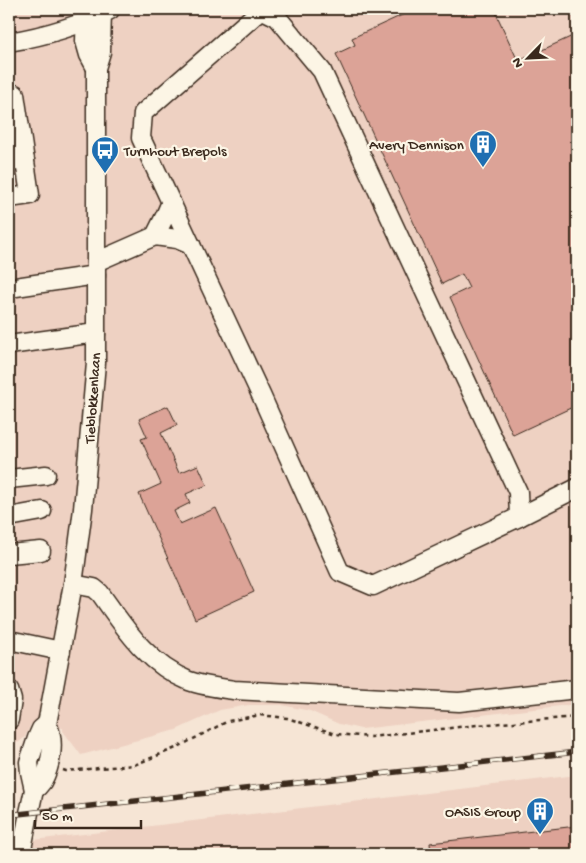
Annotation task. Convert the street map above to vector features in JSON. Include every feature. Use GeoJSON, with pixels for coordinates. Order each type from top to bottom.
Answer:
{"type":"FeatureCollection","features":[{"type":"Feature","properties":{"kind":"street"},"geometry":{"type":"LineString","coordinates":[[519,516],[518,492],[322,71],[277,17],[262,9],[142,113],[141,138],[261,395],[340,572],[373,586],[519,516],[577,488]]}},
{"type":"Feature","properties":{"kind":"street"},"geometry":{"type":"LineString","coordinates":[[9,42],[34,38],[98,12]]}},
{"type":"Feature","properties":{"kind":"street","name":"Tieblokkenlaan"},"geometry":{"type":"LineString","coordinates":[[21,854],[34,790],[42,783],[50,761],[52,741],[48,724],[73,584],[83,509],[96,363],[96,68],[89,55],[85,41],[98,12]]}},
{"type":"Feature","properties":{"kind":"street"},"geometry":{"type":"LineString","coordinates":[[9,94],[15,94],[14,128],[17,161],[30,195],[9,198]]}},
{"type":"Feature","properties":{"kind":"street"},"geometry":{"type":"LineString","coordinates":[[9,288],[96,268],[155,236],[170,202]]}},
{"type":"Feature","properties":{"kind":"street"},"geometry":{"type":"LineString","coordinates":[[155,236],[177,239],[191,245]]}},
{"type":"Feature","properties":{"kind":"street"},"geometry":{"type":"LineString","coordinates":[[9,345],[96,333]]}},
{"type":"Feature","properties":{"kind":"street"},"geometry":{"type":"LineString","coordinates":[[9,480],[46,475]]}},
{"type":"Feature","properties":{"kind":"street"},"geometry":{"type":"LineString","coordinates":[[9,517],[42,511]]}},
{"type":"Feature","properties":{"kind":"street"},"geometry":{"type":"LineString","coordinates":[[9,554],[41,551]]}},
{"type":"Feature","properties":{"kind":"street"},"geometry":{"type":"LineString","coordinates":[[73,584],[94,588],[100,593],[136,643],[152,659],[170,672],[190,681],[212,687],[234,690],[459,702],[577,689]]}},
{"type":"Feature","properties":{"kind":"street"},"geometry":{"type":"LineString","coordinates":[[9,640],[61,651]]}},
{"type":"Feature","properties":{"kind":"street"},"geometry":{"type":"LineString","coordinates":[[9,690],[12,700],[9,720]]}},
{"type":"Feature","properties":{"kind":"path"},"geometry":{"type":"LineString","coordinates":[[66,771],[134,765],[176,748],[228,721],[260,715],[287,718],[336,734],[371,737],[477,725],[577,717]]}},
{"type":"Feature","properties":{"kind":"shaded area"},"geometry":{"type":"Polygon","coordinates":[[[9,9],[577,9],[577,704],[361,729],[339,724],[310,711],[282,705],[249,705],[220,710],[176,730],[81,755],[63,731],[63,728],[31,724],[25,737],[9,746],[9,9]]]}},
{"type":"Feature","properties":{"kind":"shaded area"},"geometry":{"type":"Polygon","coordinates":[[[577,775],[577,854],[9,854],[9,843],[577,775]]]}},
{"type":"Feature","properties":{"kind":"building","name":"Avery Dennison"},"geometry":{"type":"Polygon","coordinates":[[[410,9],[494,9],[518,61],[577,34],[577,405],[513,435],[450,297],[469,288],[462,274],[442,284],[336,54],[355,45],[352,38],[411,11],[410,9]]]}},
{"type":"Feature","properties":{"kind":"building"},"geometry":{"type":"Polygon","coordinates":[[[168,406],[177,425],[161,433],[179,473],[198,465],[207,485],[186,494],[190,503],[174,511],[180,524],[216,508],[254,592],[195,619],[139,494],[161,484],[141,439],[147,437],[139,419],[168,406]]]}},
{"type":"Feature","properties":{"kind":"building","name":"OASIS Group"},"geometry":{"type":"Polygon","coordinates":[[[577,826],[577,854],[431,854],[430,843],[577,826]]]}},
{"type":"Feature","properties":{"kind":"railway"},"geometry":{"type":"LineString","coordinates":[[9,815],[577,752]]}},
{"type":"Feature","properties":{"kind":"place","name":"Avery Dennison"},"geometry":{"type":"Point","coordinates":[483,168]}},
{"type":"Feature","properties":{"kind":"place","name":"Turnhout Brepols"},"geometry":{"type":"Point","coordinates":[105,174]}},
{"type":"Feature","properties":{"kind":"place","name":"OASIS Group"},"geometry":{"type":"Point","coordinates":[540,835]}}]}
